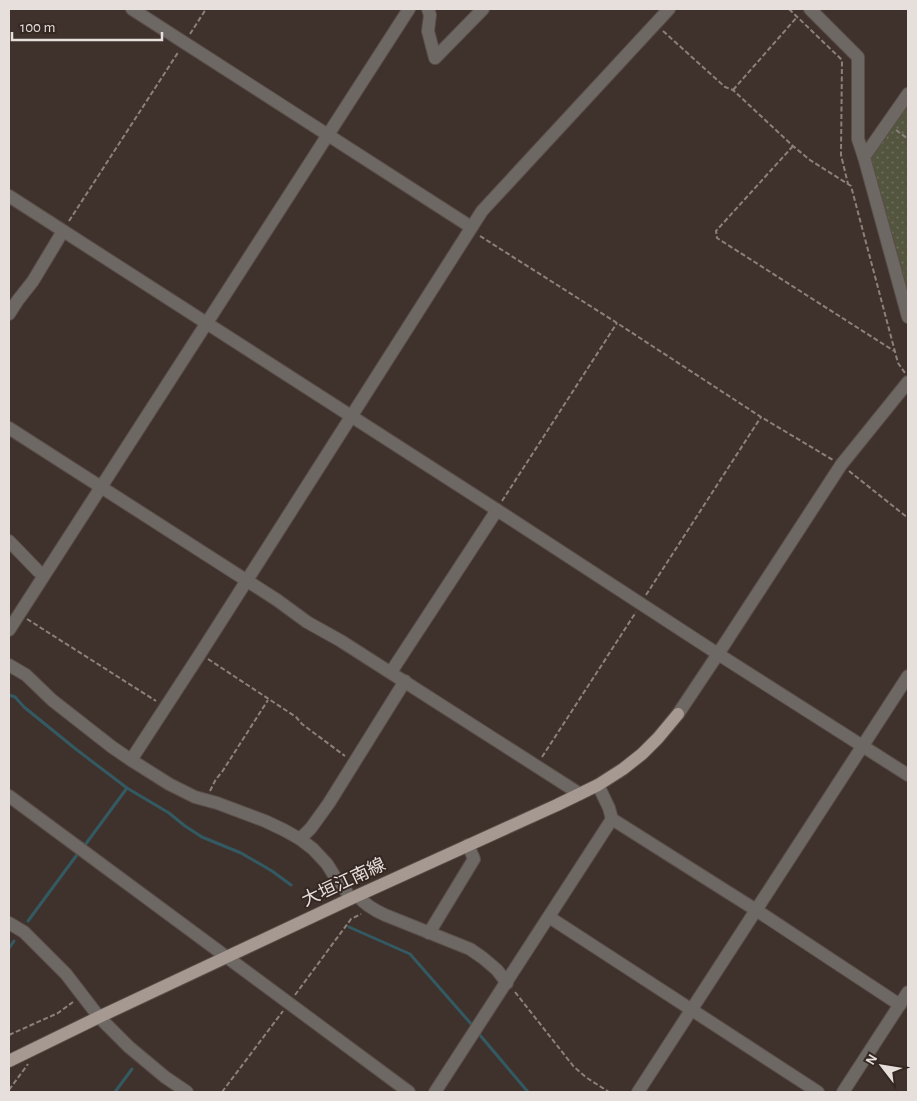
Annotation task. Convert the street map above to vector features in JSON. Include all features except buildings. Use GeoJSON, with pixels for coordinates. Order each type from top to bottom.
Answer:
{"type":"FeatureCollection","features":[{"type":"Feature","properties":{"kind":"main road","name":"大垣江南線"},"geometry":{"type":"LineString","coordinates":[[9,1060],[354,897],[598,785],[642,754],[678,714]]}},
{"type":"Feature","properties":{"kind":"street"},"geometry":{"type":"LineString","coordinates":[[132,9],[470,228]]}},
{"type":"Feature","properties":{"kind":"street"},"geometry":{"type":"LineString","coordinates":[[9,630],[329,136],[409,9]]}},
{"type":"Feature","properties":{"kind":"street"},"geometry":{"type":"LineString","coordinates":[[428,9],[430,15],[428,31],[435,58],[483,9]]}},
{"type":"Feature","properties":{"kind":"street"},"geometry":{"type":"LineString","coordinates":[[131,760],[482,211],[669,9]]}},
{"type":"Feature","properties":{"kind":"street"},"geometry":{"type":"LineString","coordinates":[[810,9],[858,56],[858,139],[908,317]]}},
{"type":"Feature","properties":{"kind":"street"},"geometry":{"type":"LineString","coordinates":[[864,156],[908,94]]}},
{"type":"Feature","properties":{"kind":"street"},"geometry":{"type":"LineString","coordinates":[[9,196],[908,775]]}},
{"type":"Feature","properties":{"kind":"street"},"geometry":{"type":"LineString","coordinates":[[9,314],[33,281],[63,231]]}},
{"type":"Feature","properties":{"kind":"street"},"geometry":{"type":"LineString","coordinates":[[678,714],[841,465],[908,382]]}},
{"type":"Feature","properties":{"kind":"street"},"geometry":{"type":"LineString","coordinates":[[9,428],[277,600],[307,622],[341,640],[580,794]]}},
{"type":"Feature","properties":{"kind":"street"},"geometry":{"type":"LineString","coordinates":[[391,672],[497,510]]}},
{"type":"Feature","properties":{"kind":"street"},"geometry":{"type":"LineString","coordinates":[[9,541],[44,575]]}},
{"type":"Feature","properties":{"kind":"street"},"geometry":{"type":"LineString","coordinates":[[9,665],[26,675],[52,700],[131,760],[181,791],[265,821],[300,839],[313,848],[354,897],[372,909],[470,949],[497,970],[507,982]]}},
{"type":"Feature","properties":{"kind":"street"},"geometry":{"type":"LineString","coordinates":[[638,1092],[908,676]]}},
{"type":"Feature","properties":{"kind":"street"},"geometry":{"type":"LineString","coordinates":[[300,839],[325,809],[405,681]]}},
{"type":"Feature","properties":{"kind":"street"},"geometry":{"type":"LineString","coordinates":[[598,785],[612,819],[756,910],[900,1005]]}},
{"type":"Feature","properties":{"kind":"street"},"geometry":{"type":"LineString","coordinates":[[10,800],[409,1092]]}},
{"type":"Feature","properties":{"kind":"street"},"geometry":{"type":"LineString","coordinates":[[435,1092],[612,819]]}},
{"type":"Feature","properties":{"kind":"street"},"geometry":{"type":"LineString","coordinates":[[429,933],[474,859],[468,845]]}},
{"type":"Feature","properties":{"kind":"street"},"geometry":{"type":"LineString","coordinates":[[549,917],[814,1091]]}},
{"type":"Feature","properties":{"kind":"street"},"geometry":{"type":"LineString","coordinates":[[9,923],[24,932],[66,974],[99,1017],[129,1047],[165,1077],[187,1092]]}},
{"type":"Feature","properties":{"kind":"street"},"geometry":{"type":"LineString","coordinates":[[843,1092],[908,992]]}},
{"type":"Feature","properties":{"kind":"path"},"geometry":{"type":"LineString","coordinates":[[63,231],[206,9]]}},
{"type":"Feature","properties":{"kind":"path"},"geometry":{"type":"LineString","coordinates":[[789,9],[842,60],[841,155],[848,184]]}},
{"type":"Feature","properties":{"kind":"path"},"geometry":{"type":"LineString","coordinates":[[732,90],[798,17]]}},
{"type":"Feature","properties":{"kind":"path"},"geometry":{"type":"LineString","coordinates":[[655,24],[810,160],[851,186],[898,363],[908,376]]}},
{"type":"Feature","properties":{"kind":"path"},"geometry":{"type":"LineString","coordinates":[[888,124],[908,138]]}},
{"type":"Feature","properties":{"kind":"path"},"geometry":{"type":"LineString","coordinates":[[794,146],[716,231],[717,238],[895,352]]}},
{"type":"Feature","properties":{"kind":"path"},"geometry":{"type":"LineString","coordinates":[[470,228],[761,417],[841,465],[908,518]]}},
{"type":"Feature","properties":{"kind":"path"},"geometry":{"type":"LineString","coordinates":[[497,510],[617,323]]}},
{"type":"Feature","properties":{"kind":"path"},"geometry":{"type":"LineString","coordinates":[[536,765],[761,417]]}},
{"type":"Feature","properties":{"kind":"path"},"geometry":{"type":"LineString","coordinates":[[19,614],[165,707]]}},
{"type":"Feature","properties":{"kind":"path"},"geometry":{"type":"LineString","coordinates":[[200,654],[296,717],[302,724],[353,762]]}},
{"type":"Feature","properties":{"kind":"path"},"geometry":{"type":"LineString","coordinates":[[206,800],[216,779],[268,699]]}},
{"type":"Feature","properties":{"kind":"path"},"geometry":{"type":"LineString","coordinates":[[222,1092],[351,919],[372,909]]}},
{"type":"Feature","properties":{"kind":"path"},"geometry":{"type":"LineString","coordinates":[[507,982],[574,1066],[587,1078],[610,1092]]}},
{"type":"Feature","properties":{"kind":"path"},"geometry":{"type":"LineString","coordinates":[[9,1035],[58,1012],[74,1002]]}},
{"type":"Feature","properties":{"kind":"path"},"geometry":{"type":"LineString","coordinates":[[9,1090],[30,1060],[27,1052]]}},
{"type":"Feature","properties":{"kind":"green space"},"geometry":{"type":"Polygon","coordinates":[[[908,101],[908,303],[870,155],[908,101]]]}},
{"type":"Feature","properties":{"kind":"waterway"},"geometry":{"type":"LineString","coordinates":[[9,695],[15,697],[24,707],[127,788],[169,813],[202,837],[241,853],[272,871],[291,885]]}},
{"type":"Feature","properties":{"kind":"waterway"},"geometry":{"type":"LineString","coordinates":[[82,843],[85,845],[127,788]]}},
{"type":"Feature","properties":{"kind":"waterway"},"geometry":{"type":"LineString","coordinates":[[28,921],[79,852]]}},
{"type":"Feature","properties":{"kind":"waterway"},"geometry":{"type":"LineString","coordinates":[[349,927],[410,954],[472,1025]]}},
{"type":"Feature","properties":{"kind":"waterway"},"geometry":{"type":"LineString","coordinates":[[9,948],[14,941]]}},
{"type":"Feature","properties":{"kind":"waterway"},"geometry":{"type":"LineString","coordinates":[[479,1034],[528,1092]]}},
{"type":"Feature","properties":{"kind":"waterway"},"geometry":{"type":"LineString","coordinates":[[115,1092],[132,1069]]}}]}
